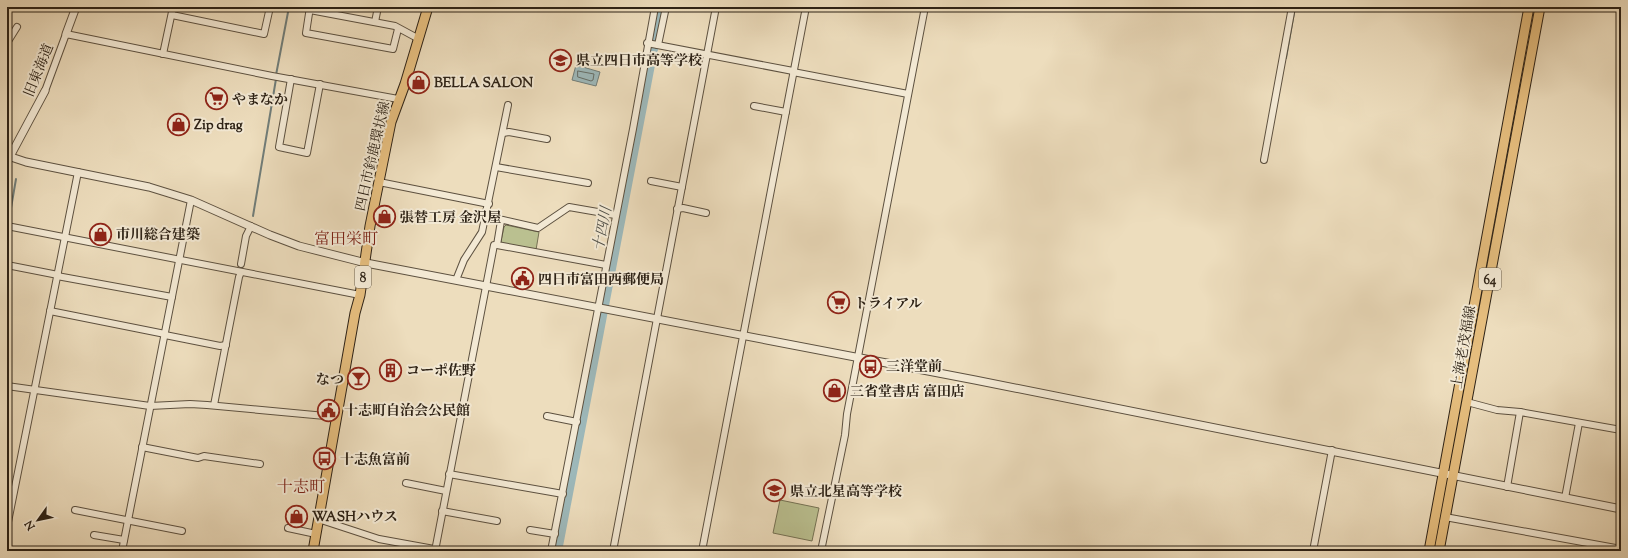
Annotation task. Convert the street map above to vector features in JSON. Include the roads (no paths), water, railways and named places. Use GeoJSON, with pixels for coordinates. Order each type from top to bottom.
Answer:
{"type":"FeatureCollection","features":[{"type":"Feature","properties":{"kind":"main road","name":"四日市鈴鹿環状線"},"geometry":{"type":"LineString","coordinates":[[312,551],[355,313],[366,263],[370,226],[379,182],[398,99],[419,39],[428,7]]}},
{"type":"Feature","properties":{"kind":"main road","name":"上海老茂福線"},"geometry":{"type":"LineString","coordinates":[[1439,551],[1445,517],[1448,474],[1529,7]]}},
{"type":"Feature","properties":{"kind":"main road","name":"上海老茂福線"},"geometry":{"type":"LineString","coordinates":[[1429,551],[1467,402],[1540,7]]}},
{"type":"Feature","properties":{"kind":"main road"},"geometry":{"type":"LineString","coordinates":[[1531,53],[1537,48],[1545,7]]}},
{"type":"Feature","properties":{"kind":"street","name":"旧東海道"},"geometry":{"type":"LineString","coordinates":[[9,159],[45,91],[76,7]]}},
{"type":"Feature","properties":{"kind":"street"},"geometry":{"type":"LineString","coordinates":[[164,54],[173,7]]}},
{"type":"Feature","properties":{"kind":"street"},"geometry":{"type":"LineString","coordinates":[[172,15],[264,34],[270,7]]}},
{"type":"Feature","properties":{"kind":"street"},"geometry":{"type":"LineString","coordinates":[[375,22],[378,7]]}},
{"type":"Feature","properties":{"kind":"street"},"geometry":{"type":"LineString","coordinates":[[551,551],[599,307],[655,7]]}},
{"type":"Feature","properties":{"kind":"street"},"geometry":{"type":"LineString","coordinates":[[657,45],[666,7]]}},
{"type":"Feature","properties":{"kind":"street"},"geometry":{"type":"LineString","coordinates":[[613,551],[716,7]]}},
{"type":"Feature","properties":{"kind":"street"},"geometry":{"type":"LineString","coordinates":[[702,551],[806,7]]}},
{"type":"Feature","properties":{"kind":"street"},"geometry":{"type":"LineString","coordinates":[[821,551],[925,7]]}},
{"type":"Feature","properties":{"kind":"street"},"geometry":{"type":"LineString","coordinates":[[1264,160],[1292,7]]}},
{"type":"Feature","properties":{"kind":"street"},"geometry":{"type":"LineString","coordinates":[[398,29],[393,49],[306,33],[310,9],[395,26],[398,29],[419,39]]}},
{"type":"Feature","properties":{"kind":"street"},"geometry":{"type":"LineString","coordinates":[[7,43],[17,27]]}},
{"type":"Feature","properties":{"kind":"street"},"geometry":{"type":"LineString","coordinates":[[66,34],[276,77],[398,99]]}},
{"type":"Feature","properties":{"kind":"street"},"geometry":{"type":"LineString","coordinates":[[648,43],[908,94]]}},
{"type":"Feature","properties":{"kind":"street"},"geometry":{"type":"LineString","coordinates":[[291,79],[279,147],[307,153],[320,84]]}},
{"type":"Feature","properties":{"kind":"street"},"geometry":{"type":"LineString","coordinates":[[456,280],[464,260],[482,232],[489,204],[508,105]]}},
{"type":"Feature","properties":{"kind":"street"},"geometry":{"type":"LineString","coordinates":[[754,106],[786,112]]}},
{"type":"Feature","properties":{"kind":"street"},"geometry":{"type":"LineString","coordinates":[[502,133],[509,132],[547,139]]}},
{"type":"Feature","properties":{"kind":"street"},"geometry":{"type":"LineString","coordinates":[[9,159],[149,187],[191,200],[310,250],[366,263],[859,357],[1332,450],[1507,487],[1621,509]]}},
{"type":"Feature","properties":{"kind":"street"},"geometry":{"type":"LineString","coordinates":[[496,167],[588,183]]}},
{"type":"Feature","properties":{"kind":"street"},"geometry":{"type":"LineString","coordinates":[[7,527],[78,172]]}},
{"type":"Feature","properties":{"kind":"street"},"geometry":{"type":"LineString","coordinates":[[651,181],[682,187]]}},
{"type":"Feature","properties":{"kind":"street"},"geometry":{"type":"LineString","coordinates":[[379,182],[489,204]]}},
{"type":"Feature","properties":{"kind":"street"},"geometry":{"type":"LineString","coordinates":[[122,551],[191,200]]}},
{"type":"Feature","properties":{"kind":"street"},"geometry":{"type":"LineString","coordinates":[[486,216],[501,221],[538,228],[569,207],[615,216]]}},
{"type":"Feature","properties":{"kind":"street"},"geometry":{"type":"LineString","coordinates":[[677,209],[683,208],[706,213]]}},
{"type":"Feature","properties":{"kind":"street"},"geometry":{"type":"LineString","coordinates":[[435,550],[494,245],[497,245],[501,221]]}},
{"type":"Feature","properties":{"kind":"street"},"geometry":{"type":"LineString","coordinates":[[8,226],[360,295]]}},
{"type":"Feature","properties":{"kind":"street"},"geometry":{"type":"LineString","coordinates":[[241,264],[246,236],[251,226]]}},
{"type":"Feature","properties":{"kind":"street"},"geometry":{"type":"LineString","coordinates":[[497,245],[606,265]]}},
{"type":"Feature","properties":{"kind":"street"},"geometry":{"type":"LineString","coordinates":[[7,265],[172,297]]}},
{"type":"Feature","properties":{"kind":"street"},"geometry":{"type":"LineString","coordinates":[[214,405],[241,272]]}},
{"type":"Feature","properties":{"kind":"street"},"geometry":{"type":"LineString","coordinates":[[50,311],[220,346],[226,345]]}},
{"type":"Feature","properties":{"kind":"street"},"geometry":{"type":"LineString","coordinates":[[7,386],[150,406],[190,404],[214,405],[336,417]]}},
{"type":"Feature","properties":{"kind":"street"},"geometry":{"type":"LineString","coordinates":[[1467,402],[1497,410],[1520,412],[1621,430]]}},
{"type":"Feature","properties":{"kind":"street"},"geometry":{"type":"LineString","coordinates":[[1507,487],[1520,412]]}},
{"type":"Feature","properties":{"kind":"street"},"geometry":{"type":"LineString","coordinates":[[547,416],[577,422]]}},
{"type":"Feature","properties":{"kind":"street"},"geometry":{"type":"LineString","coordinates":[[1565,498],[1579,423]]}},
{"type":"Feature","properties":{"kind":"street"},"geometry":{"type":"LineString","coordinates":[[142,447],[198,458],[204,456],[260,464]]}},
{"type":"Feature","properties":{"kind":"street"},"geometry":{"type":"LineString","coordinates":[[1313,551],[1332,450]]}},
{"type":"Feature","properties":{"kind":"street"},"geometry":{"type":"LineString","coordinates":[[449,474],[563,494]]}},
{"type":"Feature","properties":{"kind":"street"},"geometry":{"type":"LineString","coordinates":[[406,483],[446,491]]}},
{"type":"Feature","properties":{"kind":"street"},"geometry":{"type":"LineString","coordinates":[[75,510],[182,531]]}},
{"type":"Feature","properties":{"kind":"street"},"geometry":{"type":"LineString","coordinates":[[442,511],[497,521]]}},
{"type":"Feature","properties":{"kind":"street"},"geometry":{"type":"LineString","coordinates":[[1445,517],[1621,549]]}},
{"type":"Feature","properties":{"kind":"street"},"geometry":{"type":"LineString","coordinates":[[318,519],[379,538],[445,551]]}},
{"type":"Feature","properties":{"kind":"street"},"geometry":{"type":"LineString","coordinates":[[288,528],[316,534]]}},
{"type":"Feature","properties":{"kind":"street"},"geometry":{"type":"LineString","coordinates":[[530,530],[555,534]]}},
{"type":"Feature","properties":{"kind":"street"},"geometry":{"type":"LineString","coordinates":[[94,535],[124,540]]}},
{"type":"Feature","properties":{"kind":"water"},"geometry":{"type":"Polygon","coordinates":[[[576,65],[600,72],[596,86],[572,80],[576,65]]]}},
{"type":"Feature","properties":{"kind":"waterway"},"geometry":{"type":"LineString","coordinates":[[276,75],[289,7]]}},
{"type":"Feature","properties":{"kind":"waterway","name":"十四川"},"geometry":{"type":"LineString","coordinates":[[556,551],[660,7]]}},
{"type":"Feature","properties":{"kind":"waterway"},"geometry":{"type":"LineString","coordinates":[[1286,58],[1295,7]]}},
{"type":"Feature","properties":{"kind":"waterway"},"geometry":{"type":"LineString","coordinates":[[253,216],[276,79]]}},
{"type":"Feature","properties":{"kind":"waterway"},"geometry":{"type":"LineString","coordinates":[[7,231],[16,179]]}},
{"type":"Feature","properties":{"kind":"railway"},"geometry":{"type":"LineString","coordinates":[[7,9],[11,7]]}},
{"type":"Feature","properties":{"kind":"place","name":"県立四日市高等学校"},"geometry":{"type":"Point","coordinates":[561,60]}},
{"type":"Feature","properties":{"kind":"place","name":"BELLA SALON"},"geometry":{"type":"Point","coordinates":[418,82]}},
{"type":"Feature","properties":{"kind":"place","name":"やまなか"},"geometry":{"type":"Point","coordinates":[216,99]}},
{"type":"Feature","properties":{"kind":"place","name":"Zip drag"},"geometry":{"type":"Point","coordinates":[179,124]}},
{"type":"Feature","properties":{"kind":"place","name":"張替工房 金沢屋"},"geometry":{"type":"Point","coordinates":[385,217]}},
{"type":"Feature","properties":{"kind":"place","name":"市川総合建築"},"geometry":{"type":"Point","coordinates":[101,234]}},
{"type":"Feature","properties":{"kind":"place","name":"四日市富田西郵便局"},"geometry":{"type":"Point","coordinates":[523,279]}},
{"type":"Feature","properties":{"kind":"place","name":"トライアル"},"geometry":{"type":"Point","coordinates":[838,303]}},
{"type":"Feature","properties":{"kind":"place","name":"三洋堂前"},"geometry":{"type":"Point","coordinates":[871,366]}},
{"type":"Feature","properties":{"kind":"place","name":"コーポ佐野"},"geometry":{"type":"Point","coordinates":[391,370]}},
{"type":"Feature","properties":{"kind":"place","name":"なつ"},"geometry":{"type":"Point","coordinates":[359,379]}},
{"type":"Feature","properties":{"kind":"place","name":"三省堂書店 富田店"},"geometry":{"type":"Point","coordinates":[834,391]}},
{"type":"Feature","properties":{"kind":"place","name":"十志町自治会公民館"},"geometry":{"type":"Point","coordinates":[328,410]}},
{"type":"Feature","properties":{"kind":"place","name":"十志魚富前"},"geometry":{"type":"Point","coordinates":[324,459]}},
{"type":"Feature","properties":{"kind":"place","name":"県立北星高等学校"},"geometry":{"type":"Point","coordinates":[774,491]}},
{"type":"Feature","properties":{"kind":"place","name":"WASHハウス"},"geometry":{"type":"Point","coordinates":[296,516]}},
{"type":"Feature","properties":{"kind":"district","name":"富田栄町"},"geometry":{"type":"Point","coordinates":[346,238]}},
{"type":"Feature","properties":{"kind":"district","name":"十志町"},"geometry":{"type":"Point","coordinates":[301,486]}}]}
